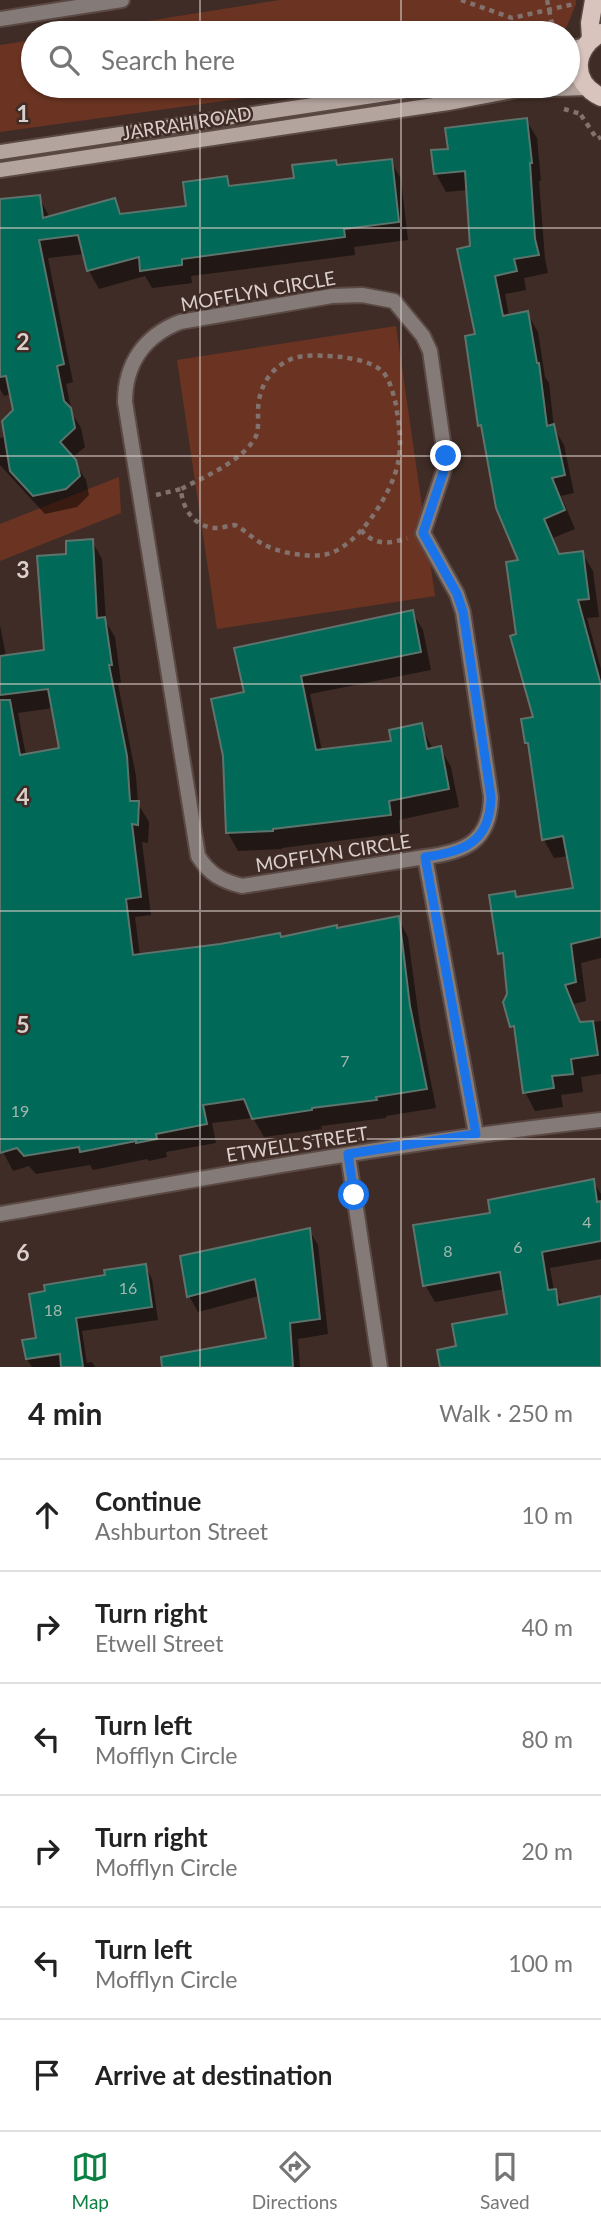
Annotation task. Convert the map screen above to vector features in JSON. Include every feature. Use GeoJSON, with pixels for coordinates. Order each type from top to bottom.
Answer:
{"type":"FeatureCollection","features":[{"type":"Feature","properties":{"kind":"main road"},"geometry":{"type":"LineString","coordinates":[[586,41],[594,0]]}},
{"type":"Feature","properties":{"kind":"main road"},"geometry":{"type":"LineString","coordinates":[[580,71],[594,92],[601,115]]}},
{"type":"Feature","properties":{"kind":"street"},"geometry":{"type":"LineString","coordinates":[[0,19],[43,6],[122,0]]}},
{"type":"Feature","properties":{"kind":"street","name":"JARRAH ROAD"},"geometry":{"type":"LineString","coordinates":[[0,152],[359,98]]}},
{"type":"Feature","properties":{"kind":"street","name":"JARRAH ROAD"},"geometry":{"type":"LineString","coordinates":[[0,170],[475,98]]}},
{"type":"Feature","properties":{"kind":"street","name":"MOFFLYN CIRCLE"},"geometry":{"type":"LineString","coordinates":[[362,295],[394,301],[423,336],[430,351],[446,456],[423,533],[457,594],[463,612],[491,797],[491,813],[484,830],[464,849],[450,854],[253,886],[229,883],[216,877],[198,856],[194,843],[125,402],[125,387],[137,353],[164,328],[180,322],[332,296],[362,295]]}},
{"type":"Feature","properties":{"kind":"street","name":"MOFFLYN CIRCLE"},"geometry":{"type":"LineString","coordinates":[[425,857],[476,1134]]}},
{"type":"Feature","properties":{"kind":"street","name":"ETWELL STREET"},"geometry":{"type":"LineString","coordinates":[[0,1214],[348,1154],[476,1134],[601,1120]]}},
{"type":"Feature","properties":{"kind":"street"},"geometry":{"type":"LineString","coordinates":[[348,1154],[380,1367]]}},
{"type":"Feature","properties":{"kind":"path"},"geometry":{"type":"LineString","coordinates":[[461,0],[512,18],[549,10]]}},
{"type":"Feature","properties":{"kind":"path"},"geometry":{"type":"LineString","coordinates":[[547,0],[551,21]]}},
{"type":"Feature","properties":{"kind":"path"},"geometry":{"type":"LineString","coordinates":[[567,98],[597,139],[601,138]]}},
{"type":"Feature","properties":{"kind":"path"},"geometry":{"type":"LineString","coordinates":[[141,498],[181,489],[234,459],[248,446],[256,436],[258,406],[264,384],[268,376],[288,360],[312,356],[356,360],[384,373],[393,391],[399,424],[398,465],[378,508],[361,530],[333,552],[323,555],[288,553],[261,543],[235,525],[217,528],[199,523],[187,513],[181,502],[181,489]]}},
{"type":"Feature","properties":{"kind":"path"},"geometry":{"type":"LineString","coordinates":[[361,530],[373,541],[384,543],[423,533]]}},
{"type":"Feature","properties":{"kind":"shaded area"},"geometry":{"type":"Polygon","coordinates":[[[279,0],[576,0],[569,21],[147,21],[279,0]]]}},
{"type":"Feature","properties":{"kind":"shaded area"},"geometry":{"type":"Polygon","coordinates":[[[21,42],[21,98],[245,98],[0,132],[0,45],[21,42]]]}},
{"type":"Feature","properties":{"kind":"shaded area"},"geometry":{"type":"Polygon","coordinates":[[[396,326],[435,596],[217,629],[177,360],[396,326]]]}},
{"type":"Feature","properties":{"kind":"shaded area"},"geometry":{"type":"Polygon","coordinates":[[[119,477],[121,513],[0,561],[0,524],[119,477]]]}},
{"type":"Feature","properties":{"kind":"building"},"geometry":{"type":"Polygon","coordinates":[[[527,118],[535,239],[539,255],[514,259],[517,271],[495,276],[503,316],[528,311],[539,363],[547,426],[554,424],[565,475],[552,478],[565,510],[544,519],[559,554],[583,551],[589,599],[578,600],[601,685],[601,937],[571,944],[576,982],[565,985],[580,1022],[593,1021],[598,1055],[571,1059],[573,1074],[552,1076],[554,1088],[523,1093],[514,1026],[510,1027],[503,1002],[507,994],[503,953],[498,954],[489,895],[515,891],[516,897],[573,888],[563,836],[542,840],[528,743],[525,743],[521,719],[533,717],[510,636],[516,634],[506,562],[518,560],[496,508],[481,425],[478,426],[465,336],[475,334],[457,249],[470,246],[465,171],[434,174],[431,150],[448,149],[445,128],[527,118]]]}},
{"type":"Feature","properties":{"kind":"building"},"geometry":{"type":"Polygon","coordinates":[[[392,159],[399,222],[344,229],[345,237],[182,259],[182,265],[140,271],[139,257],[87,271],[78,235],[39,240],[64,364],[57,366],[64,401],[71,408],[75,428],[60,442],[76,460],[80,476],[66,489],[33,496],[10,471],[2,421],[13,410],[6,376],[0,377],[0,199],[40,195],[43,218],[115,198],[120,214],[186,206],[183,182],[227,176],[229,186],[294,178],[292,165],[336,160],[337,165],[392,159]]]}},
{"type":"Feature","properties":{"kind":"building"},"geometry":{"type":"Polygon","coordinates":[[[93,539],[97,618],[105,617],[112,665],[109,665],[127,756],[130,801],[139,801],[138,825],[132,824],[141,897],[126,899],[133,955],[280,933],[281,937],[399,916],[410,1006],[427,1089],[376,1097],[377,1100],[252,1119],[244,1099],[203,1105],[207,1124],[156,1134],[157,1139],[80,1152],[79,1147],[24,1156],[17,1148],[0,1153],[0,700],[10,700],[20,755],[59,748],[48,689],[0,695],[0,656],[44,650],[37,556],[66,554],[66,541],[93,539]]]}},
{"type":"Feature","properties":{"kind":"building"},"geometry":{"type":"Polygon","coordinates":[[[413,610],[421,652],[301,676],[316,750],[391,741],[389,730],[422,723],[427,749],[441,746],[449,789],[389,801],[391,815],[273,831],[226,833],[223,756],[211,699],[244,692],[234,648],[413,610]]]}},
{"type":"Feature","properties":{"kind":"building"},"geometry":{"type":"Polygon","coordinates":[[[594,1179],[597,1202],[601,1201],[601,1241],[542,1252],[548,1290],[556,1289],[558,1305],[601,1296],[601,1367],[440,1367],[437,1350],[456,1346],[452,1324],[507,1314],[500,1272],[423,1286],[413,1225],[490,1213],[488,1200],[594,1179]]]}},
{"type":"Feature","properties":{"kind":"building"},"geometry":{"type":"Polygon","coordinates":[[[310,1228],[320,1319],[290,1323],[293,1367],[162,1367],[161,1357],[266,1338],[255,1279],[187,1297],[180,1256],[310,1228]]]}},
{"type":"Feature","properties":{"kind":"building"},"geometry":{"type":"Polygon","coordinates":[[[146,1264],[152,1307],[76,1318],[83,1367],[61,1367],[60,1354],[26,1359],[22,1340],[36,1338],[29,1294],[45,1291],[44,1285],[105,1275],[104,1270],[146,1264]]]}},
{"type":"Feature","properties":{"kind":"route"},"geometry":{"type":"LineString","coordinates":[[354,1195],[348,1154],[476,1134],[425,857],[464,849],[484,830],[491,813],[491,797],[463,612],[457,594],[423,533],[446,456]]}}]}
